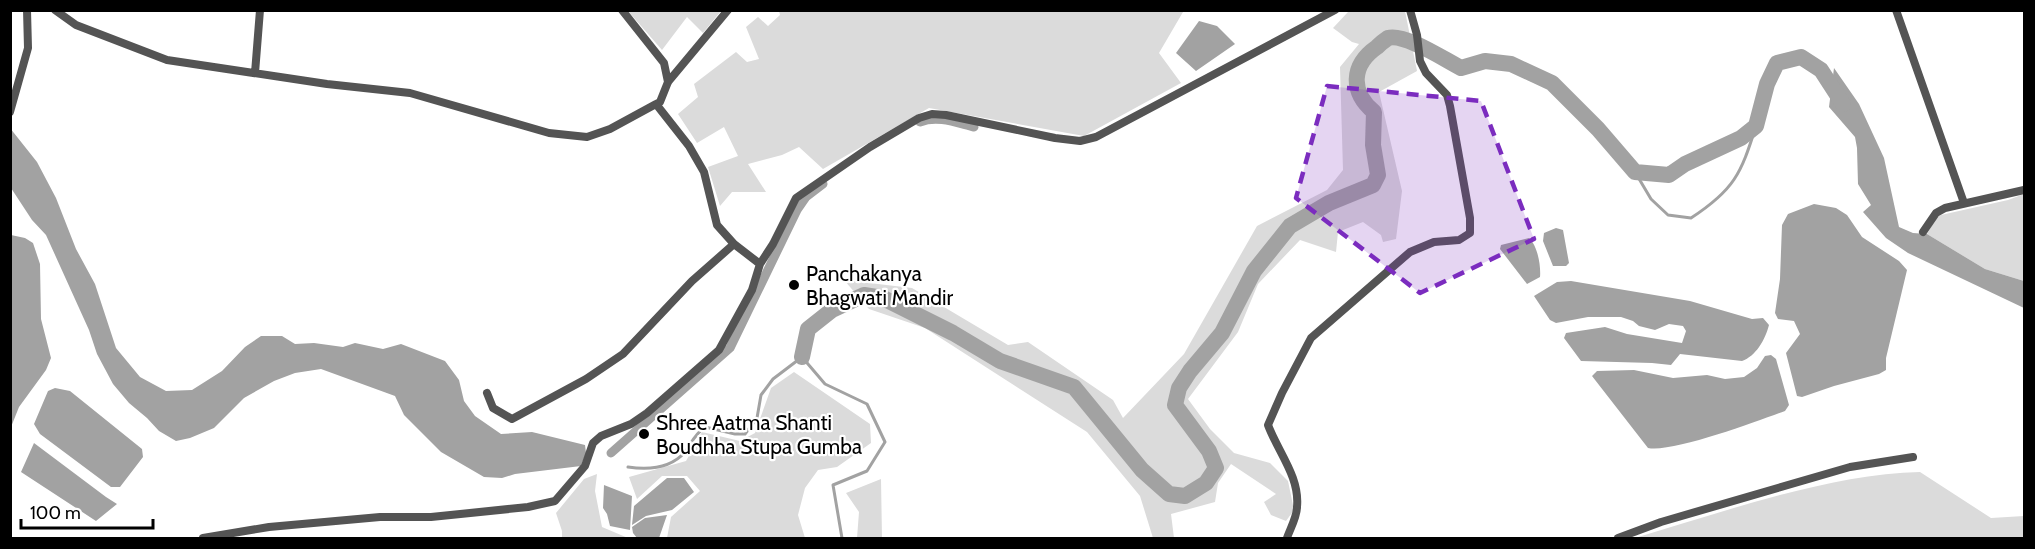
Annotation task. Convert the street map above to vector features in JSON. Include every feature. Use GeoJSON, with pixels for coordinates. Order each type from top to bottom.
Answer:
{"type":"FeatureCollection","features":[{"type":"Feature","properties":{"kind":"street"},"geometry":{"type":"LineString","coordinates":[[10,112],[28,48],[27,10]]}},
{"type":"Feature","properties":{"kind":"street"},"geometry":{"type":"LineString","coordinates":[[55,10],[76,25],[167,60],[327,84],[410,93],[549,133],[587,137],[610,129],[660,102],[668,82],[728,10]]}},
{"type":"Feature","properties":{"kind":"street"},"geometry":{"type":"LineString","coordinates":[[255,73],[260,10]]}},
{"type":"Feature","properties":{"kind":"street"},"geometry":{"type":"LineString","coordinates":[[622,10],[664,63],[668,82]]}},
{"type":"Feature","properties":{"kind":"street"},"geometry":{"type":"LineString","coordinates":[[203,538],[269,527],[380,517],[431,517],[528,507],[555,501],[585,466],[593,443],[601,436],[631,424],[647,413],[719,350],[752,290],[760,264],[796,198],[870,147],[919,118],[932,114],[1055,138],[1080,141],[1096,137],[1335,10]]}},
{"type":"Feature","properties":{"kind":"street"},"geometry":{"type":"LineString","coordinates":[[1287,538],[1298,508],[1295,481],[1275,444],[1268,425],[1311,338],[1410,252],[1434,242],[1459,240],[1470,233],[1470,218],[1446,95],[1426,74],[1420,61],[1417,35],[1410,10]]}},
{"type":"Feature","properties":{"kind":"street"},"geometry":{"type":"LineString","coordinates":[[1896,10],[1964,203]]}},
{"type":"Feature","properties":{"kind":"street"},"geometry":{"type":"LineString","coordinates":[[656,104],[689,146],[704,172],[717,225],[734,243],[760,264]]}},
{"type":"Feature","properties":{"kind":"street"},"geometry":{"type":"LineString","coordinates":[[1923,232],[1936,213],[1945,208],[2025,190]]}},
{"type":"Feature","properties":{"kind":"street"},"geometry":{"type":"LineString","coordinates":[[488,393],[493,408],[512,419],[586,379],[623,354],[692,281],[734,243]]}},
{"type":"Feature","properties":{"kind":"street"},"geometry":{"type":"LineString","coordinates":[[1618,538],[1661,522],[1850,467],[1913,457]]}},
{"type":"Feature","properties":{"kind":"highlighted area"},"geometry":{"type":"Polygon","coordinates":[[[1327,86],[1481,101],[1534,239],[1420,293],[1296,198],[1327,86]]]}},
{"type":"Feature","properties":{"kind":"shaded area"},"geometry":{"type":"Polygon","coordinates":[[[1179,10],[1183,12],[1159,53],[1181,83],[1084,136],[929,108],[823,169],[799,147],[782,155],[748,164],[766,192],[732,192],[720,206],[708,167],[738,156],[724,127],[697,143],[678,114],[698,97],[694,84],[736,52],[747,62],[759,59],[746,27],[758,17],[768,26],[780,15],[779,11],[1179,10]]]}},
{"type":"Feature","properties":{"kind":"shaded area"},"geometry":{"type":"Polygon","coordinates":[[[628,11],[721,11],[703,33],[687,17],[662,50],[628,11]]]}},
{"type":"Feature","properties":{"kind":"shaded area"},"geometry":{"type":"Polygon","coordinates":[[[1405,11],[1417,71],[1379,92],[1402,191],[1396,239],[1383,242],[1381,235],[1363,222],[1338,232],[1336,252],[1300,240],[1258,284],[1238,332],[1188,399],[1210,429],[1234,453],[1270,463],[1288,481],[1294,510],[1286,521],[1271,515],[1264,502],[1276,494],[1231,464],[1218,483],[1215,502],[1171,514],[1174,538],[1153,538],[1140,496],[1087,432],[925,328],[869,309],[844,280],[912,288],[1008,345],[1028,342],[1113,400],[1123,418],[1184,354],[1257,226],[1327,190],[1343,170],[1340,67],[1359,44],[1352,42],[1333,28],[1348,12],[1405,11]]]}},
{"type":"Feature","properties":{"kind":"shaded area"},"geometry":{"type":"Polygon","coordinates":[[[1199,21],[1217,26],[1235,44],[1196,71],[1176,53],[1199,21]]]}},
{"type":"Feature","properties":{"kind":"shaded area"},"geometry":{"type":"Polygon","coordinates":[[[1834,68],[1859,104],[1884,158],[1899,227],[1913,233],[1927,234],[1985,269],[2024,281],[2024,308],[1908,253],[1886,238],[1863,212],[1871,205],[1858,184],[1855,137],[1829,107],[1834,68]]]}},
{"type":"Feature","properties":{"kind":"shaded area"},"geometry":{"type":"Polygon","coordinates":[[[10,128],[37,162],[56,198],[76,249],[95,284],[116,348],[140,377],[166,391],[192,390],[222,371],[245,347],[261,336],[282,336],[295,344],[314,343],[343,347],[355,343],[383,349],[401,344],[445,361],[459,380],[464,401],[475,416],[501,434],[532,432],[585,445],[586,453],[581,466],[515,474],[502,478],[484,477],[441,452],[404,415],[395,396],[321,369],[295,373],[274,381],[244,398],[214,428],[190,438],[176,441],[159,431],[129,403],[113,384],[97,354],[89,330],[46,235],[32,220],[11,188],[10,128]]]}},
{"type":"Feature","properties":{"kind":"shaded area"},"geometry":{"type":"Polygon","coordinates":[[[2024,194],[2024,281],[1985,269],[1927,234],[1936,218],[1941,215],[2008,200],[2024,194]]]}},
{"type":"Feature","properties":{"kind":"shaded area"},"geometry":{"type":"Polygon","coordinates":[[[1814,204],[1836,208],[1847,215],[1862,237],[1899,261],[1907,270],[1886,358],[1886,370],[1802,397],[1797,396],[1786,353],[1800,334],[1794,321],[1778,319],[1775,313],[1780,279],[1782,225],[1788,214],[1814,204]]]}},
{"type":"Feature","properties":{"kind":"shaded area"},"geometry":{"type":"Polygon","coordinates":[[[1556,228],[1563,230],[1569,263],[1566,266],[1553,266],[1543,241],[1544,233],[1556,228]]]}},
{"type":"Feature","properties":{"kind":"shaded area"},"geometry":{"type":"Polygon","coordinates":[[[11,235],[25,238],[33,243],[40,264],[41,319],[51,358],[46,370],[19,407],[11,427],[11,235]]]}},
{"type":"Feature","properties":{"kind":"shaded area"},"geometry":{"type":"Polygon","coordinates":[[[1529,238],[1537,251],[1540,277],[1527,284],[1500,249],[1501,245],[1529,238]]]}},
{"type":"Feature","properties":{"kind":"shaded area"},"geometry":{"type":"Polygon","coordinates":[[[1571,281],[1690,301],[1752,319],[1763,318],[1769,325],[1759,347],[1742,361],[1680,354],[1671,365],[1581,361],[1564,338],[1566,333],[1605,327],[1627,334],[1682,343],[1686,331],[1683,326],[1669,324],[1655,330],[1639,326],[1621,317],[1588,317],[1556,323],[1550,320],[1534,296],[1557,282],[1571,281]]]}},
{"type":"Feature","properties":{"kind":"shaded area"},"geometry":{"type":"Polygon","coordinates":[[[1771,355],[1776,359],[1789,405],[1785,411],[1716,435],[1660,448],[1648,448],[1592,376],[1597,371],[1634,370],[1673,378],[1707,375],[1725,379],[1744,377],[1757,368],[1765,356],[1771,355]]]}},
{"type":"Feature","properties":{"kind":"shaded area"},"geometry":{"type":"Polygon","coordinates":[[[794,372],[870,424],[871,443],[837,467],[818,470],[805,488],[798,515],[805,538],[667,538],[671,517],[700,491],[687,476],[662,476],[637,499],[629,477],[686,461],[702,432],[740,441],[755,433],[771,388],[794,372]]]}},
{"type":"Feature","properties":{"kind":"shaded area"},"geometry":{"type":"Polygon","coordinates":[[[55,388],[70,391],[142,449],[143,457],[120,487],[111,487],[40,434],[34,424],[48,391],[55,388]]]}},
{"type":"Feature","properties":{"kind":"shaded area"},"geometry":{"type":"Polygon","coordinates":[[[34,443],[117,504],[96,521],[21,472],[34,443]]]}},
{"type":"Feature","properties":{"kind":"shaded area"},"geometry":{"type":"Polygon","coordinates":[[[1920,472],[1991,518],[2024,516],[2024,538],[1635,538],[1740,506],[1813,487],[1849,479],[1920,472]]]}},
{"type":"Feature","properties":{"kind":"shaded area"},"geometry":{"type":"Polygon","coordinates":[[[597,474],[595,491],[602,527],[628,538],[562,538],[556,513],[584,479],[597,474]]]}},
{"type":"Feature","properties":{"kind":"shaded area"},"geometry":{"type":"Polygon","coordinates":[[[667,478],[684,478],[694,492],[672,510],[646,516],[632,525],[634,506],[667,478]]]}},
{"type":"Feature","properties":{"kind":"shaded area"},"geometry":{"type":"Polygon","coordinates":[[[881,479],[882,538],[857,538],[859,512],[846,493],[881,479]]]}},
{"type":"Feature","properties":{"kind":"shaded area"},"geometry":{"type":"Polygon","coordinates":[[[604,485],[632,496],[630,530],[610,526],[603,508],[604,485]]]}},
{"type":"Feature","properties":{"kind":"shaded area"},"geometry":{"type":"Polygon","coordinates":[[[667,515],[659,538],[637,538],[633,533],[632,527],[645,518],[667,515]]]}},
{"type":"Feature","properties":{"kind":"waterway"},"geometry":{"type":"LineString","coordinates":[[802,357],[808,329],[832,310],[864,295],[883,298],[953,333],[1000,361],[1074,387],[1142,470],[1169,494],[1185,496],[1206,483],[1216,468],[1209,451],[1175,405],[1179,388],[1190,371],[1222,333],[1254,271],[1290,226],[1329,203],[1373,185],[1378,175],[1373,145],[1374,112],[1361,96],[1357,79],[1358,70],[1368,54],[1388,38],[1404,39],[1414,43],[1461,68],[1485,61],[1511,64],[1552,83],[1598,129],[1635,172],[1669,175],[1685,164],[1741,138],[1756,126],[1767,84],[1777,63],[1801,57],[1821,70],[1843,104]]}},
{"type":"Feature","properties":{"kind":"waterway"},"geometry":{"type":"LineString","coordinates":[[920,122],[941,119],[974,127]]}},
{"type":"Feature","properties":{"kind":"waterway"},"geometry":{"type":"LineString","coordinates":[[1635,172],[1651,199],[1668,215],[1691,218],[1717,199],[1734,180],[1746,157],[1756,126]]}},
{"type":"Feature","properties":{"kind":"waterway"},"geometry":{"type":"LineString","coordinates":[[611,453],[730,348],[797,210],[806,197],[823,184]]}},
{"type":"Feature","properties":{"kind":"waterway"},"geometry":{"type":"LineString","coordinates":[[628,467],[651,468],[673,462],[685,452],[696,435],[705,427],[745,434],[757,418],[761,395],[773,379],[802,357],[825,384],[867,404],[885,442],[867,471],[833,485],[842,538]]}},
{"type":"Feature","properties":{"kind":"place","name":"Panchakanya Bhagwati Mandir"},"geometry":{"type":"Point","coordinates":[794,285]}},
{"type":"Feature","properties":{"kind":"place","name":"Shree Aatma Shanti Boudhha Stupa Gumba"},"geometry":{"type":"Point","coordinates":[644,434]}}]}
